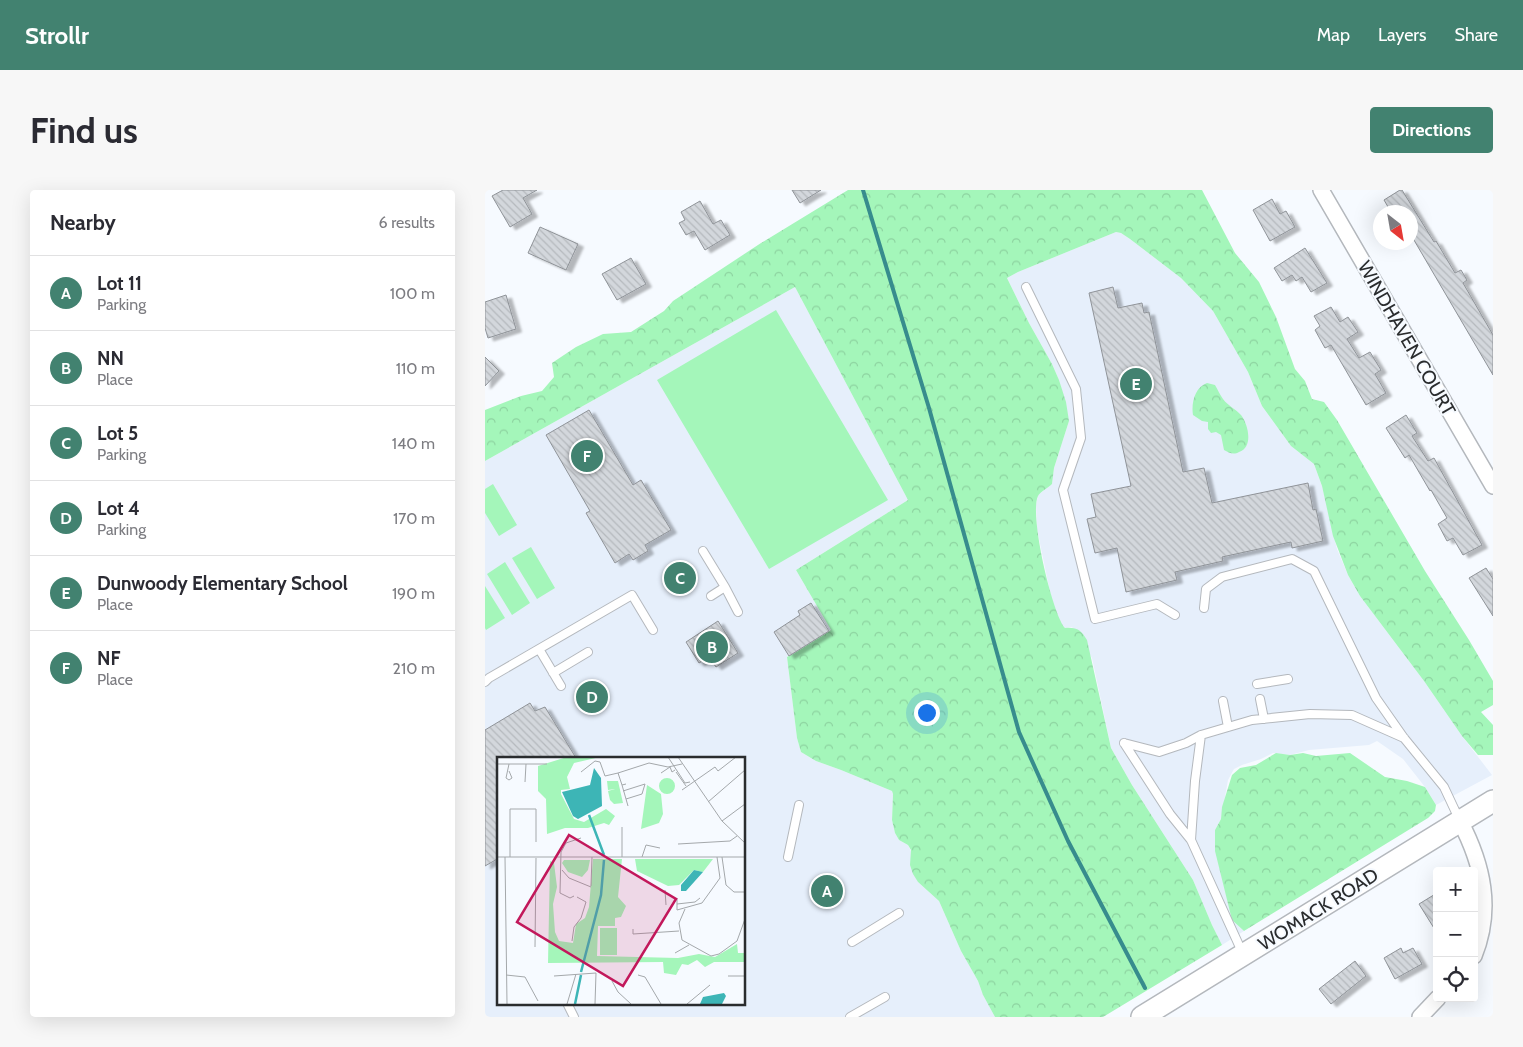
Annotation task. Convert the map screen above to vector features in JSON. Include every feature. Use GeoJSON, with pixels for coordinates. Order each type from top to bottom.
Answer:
{"type":"FeatureCollection","features":[{"type":"Feature","properties":{"kind":"street","name":"WINDHAVEN COURT"},"geometry":{"type":"LineString","coordinates":[[1321,190],[1493,486]]}},
{"type":"Feature","properties":{"kind":"street","name":"WOMACK ROAD"},"geometry":{"type":"LineString","coordinates":[[1142,1017],[1493,801]]}},
{"type":"Feature","properties":{"kind":"street"},"geometry":{"type":"LineString","coordinates":[[1460,821],[1479,857],[1486,876],[1490,900],[1490,919],[1482,945],[1478,950]]}},
{"type":"Feature","properties":{"kind":"street"},"geometry":{"type":"LineString","coordinates":[[1420,1017],[1434,1002]]}},
{"type":"Feature","properties":{"kind":"lane"},"geometry":{"type":"LineString","coordinates":[[1026,287],[1076,389],[1081,438],[1063,490],[1095,619],[1157,604],[1175,615]]}},
{"type":"Feature","properties":{"kind":"lane"},"geometry":{"type":"LineString","coordinates":[[703,551],[738,612]]}},
{"type":"Feature","properties":{"kind":"lane"},"geometry":{"type":"LineString","coordinates":[[1204,608],[1206,589],[1222,577],[1292,560],[1313,571],[1376,698],[1404,738],[1444,787],[1460,821]]}},
{"type":"Feature","properties":{"kind":"lane"},"geometry":{"type":"LineString","coordinates":[[711,596],[725,587]]}},
{"type":"Feature","properties":{"kind":"lane"},"geometry":{"type":"LineString","coordinates":[[485,682],[632,595],[653,630]]}},
{"type":"Feature","properties":{"kind":"lane"},"geometry":{"type":"LineString","coordinates":[[539,649],[561,686]]}},
{"type":"Feature","properties":{"kind":"lane"},"geometry":{"type":"LineString","coordinates":[[553,673],[588,652]]}},
{"type":"Feature","properties":{"kind":"lane"},"geometry":{"type":"LineString","coordinates":[[1257,684],[1289,679]]}},
{"type":"Feature","properties":{"kind":"lane"},"geometry":{"type":"LineString","coordinates":[[1260,699],[1264,719]]}},
{"type":"Feature","properties":{"kind":"lane"},"geometry":{"type":"LineString","coordinates":[[1223,701],[1228,727]]}},
{"type":"Feature","properties":{"kind":"lane"},"geometry":{"type":"LineString","coordinates":[[1243,955],[1191,840],[1153,790],[1124,743],[1159,752],[1186,743],[1201,735],[1228,727],[1264,719],[1310,714],[1351,716],[1404,738]]}},
{"type":"Feature","properties":{"kind":"lane"},"geometry":{"type":"LineString","coordinates":[[1191,840],[1195,781],[1201,735]]}},
{"type":"Feature","properties":{"kind":"lane"},"geometry":{"type":"LineString","coordinates":[[787,857],[799,805]]}},
{"type":"Feature","properties":{"kind":"lane"},"geometry":{"type":"LineString","coordinates":[[852,942],[899,913]]}},
{"type":"Feature","properties":{"kind":"lane"},"geometry":{"type":"LineString","coordinates":[[850,1017],[885,997]]}},
{"type":"Feature","properties":{"kind":"lane"},"geometry":{"type":"LineString","coordinates":[[568,1004],[574,1017]]}},
{"type":"Feature","properties":{"kind":"shaded area"},"geometry":{"type":"Polygon","coordinates":[[[1116,232],[1130,239],[1181,278],[1213,311],[1248,372],[1262,406],[1291,446],[1314,464],[1322,486],[1337,549],[1348,575],[1360,596],[1492,775],[1436,805],[1425,787],[1403,759],[1377,741],[1369,745],[1309,750],[1290,755],[1273,753],[1234,769],[1228,780],[1221,819],[1215,830],[1234,922],[1244,931],[1222,945],[1193,880],[1132,785],[1111,748],[1092,658],[1072,627],[1065,628],[1061,624],[1051,597],[1037,529],[1036,505],[1038,495],[1052,484],[1054,468],[1069,421],[1059,380],[1007,278],[1116,232]]]}},
{"type":"Feature","properties":{"kind":"shaded area"},"geometry":{"type":"Polygon","coordinates":[[[795,287],[908,500],[796,570],[831,630],[787,657],[797,738],[801,752],[816,761],[892,791],[892,820],[895,833],[899,840],[908,845],[911,851],[918,882],[939,901],[961,951],[995,1017],[485,1017],[485,461],[795,287]]]}},
{"type":"Feature","properties":{"kind":"green space"},"geometry":{"type":"Polygon","coordinates":[[[848,190],[1202,190],[1235,253],[1259,282],[1276,317],[1295,369],[1305,381],[1312,399],[1324,402],[1337,420],[1425,571],[1493,681],[1493,705],[1481,712],[1493,725],[1493,755],[1478,755],[1462,736],[1424,681],[1360,596],[1348,575],[1333,536],[1322,486],[1314,464],[1291,446],[1262,406],[1248,372],[1213,311],[1181,278],[1130,239],[1116,232],[1007,278],[1059,380],[1066,402],[1069,421],[1054,468],[1052,484],[1039,494],[1036,506],[1039,542],[1054,604],[1065,628],[1078,630],[1087,640],[1111,748],[1132,785],[1193,880],[1222,945],[1103,1017],[995,1017],[961,951],[939,901],[918,882],[913,874],[910,865],[911,850],[908,845],[899,840],[895,833],[892,820],[892,791],[816,761],[801,752],[797,738],[787,657],[831,630],[796,570],[908,500],[795,287],[485,461],[485,410],[521,396],[542,391],[554,377],[552,363],[576,347],[603,334],[631,332],[664,311],[673,301],[761,243],[848,190]]]}},
{"type":"Feature","properties":{"kind":"green space"},"geometry":{"type":"Polygon","coordinates":[[[776,310],[888,500],[769,569],[657,380],[776,310]]]}},
{"type":"Feature","properties":{"kind":"green space"},"geometry":{"type":"Polygon","coordinates":[[[1207,383],[1215,385],[1223,399],[1241,415],[1246,424],[1247,445],[1237,453],[1224,450],[1221,435],[1216,432],[1211,433],[1208,429],[1208,422],[1202,421],[1193,415],[1195,396],[1199,388],[1207,383]]]}},
{"type":"Feature","properties":{"kind":"green space"},"geometry":{"type":"Polygon","coordinates":[[[493,484],[517,525],[499,536],[485,513],[485,489],[493,484]]]}},
{"type":"Feature","properties":{"kind":"green space"},"geometry":{"type":"Polygon","coordinates":[[[531,547],[555,588],[537,599],[512,558],[531,547]]]}},
{"type":"Feature","properties":{"kind":"green space"},"geometry":{"type":"Polygon","coordinates":[[[505,562],[530,603],[512,615],[487,574],[505,562]]]}},
{"type":"Feature","properties":{"kind":"green space"},"geometry":{"type":"Polygon","coordinates":[[[485,586],[505,618],[486,630],[485,628],[485,586]]]}},
{"type":"Feature","properties":{"kind":"green space"},"geometry":{"type":"Polygon","coordinates":[[[1276,753],[1290,755],[1303,753],[1316,756],[1350,753],[1385,777],[1425,787],[1436,805],[1435,811],[1428,818],[1244,931],[1232,920],[1215,851],[1215,830],[1221,819],[1222,807],[1232,775],[1240,768],[1256,765],[1276,753]]]}},
{"type":"Feature","properties":{"kind":"building"},"geometry":{"type":"Polygon","coordinates":[[[503,190],[537,190],[523,198],[532,214],[510,227],[492,196],[503,190]]]}},
{"type":"Feature","properties":{"kind":"building"},"geometry":{"type":"Polygon","coordinates":[[[792,190],[821,190],[800,203],[792,190]]]}},
{"type":"Feature","properties":{"kind":"building"},"geometry":{"type":"Polygon","coordinates":[[[1402,190],[1411,205],[1387,205],[1384,200],[1402,190]]]}},
{"type":"Feature","properties":{"kind":"building"},"geometry":{"type":"Polygon","coordinates":[[[1272,199],[1280,214],[1286,211],[1295,227],[1270,241],[1253,210],[1272,199]]]}},
{"type":"Feature","properties":{"kind":"building"},"geometry":{"type":"Polygon","coordinates":[[[700,201],[713,224],[721,220],[730,235],[705,250],[694,231],[686,235],[679,223],[685,220],[681,212],[700,201]]]}},
{"type":"Feature","properties":{"kind":"building"},"geometry":{"type":"Polygon","coordinates":[[[1418,216],[1455,273],[1461,270],[1467,280],[1463,283],[1493,335],[1493,375],[1418,247],[1418,216]]]}},
{"type":"Feature","properties":{"kind":"building"},"geometry":{"type":"Polygon","coordinates":[[[540,227],[578,244],[566,270],[528,253],[540,227]]]}},
{"type":"Feature","properties":{"kind":"building"},"geometry":{"type":"Polygon","coordinates":[[[1305,248],[1327,283],[1311,292],[1302,277],[1296,281],[1292,275],[1282,281],[1274,268],[1305,248]]]}},
{"type":"Feature","properties":{"kind":"building"},"geometry":{"type":"Polygon","coordinates":[[[631,258],[646,284],[617,300],[602,274],[631,258]]]}},
{"type":"Feature","properties":{"kind":"building"},"geometry":{"type":"Polygon","coordinates":[[[1113,287],[1118,308],[1142,303],[1144,313],[1149,312],[1183,472],[1204,468],[1212,503],[1308,483],[1313,510],[1316,509],[1323,541],[1292,548],[1291,542],[1222,557],[1223,561],[1175,572],[1177,580],[1126,592],[1117,548],[1095,553],[1087,519],[1096,517],[1091,494],[1131,486],[1089,293],[1113,287]]]}},
{"type":"Feature","properties":{"kind":"building"},"geometry":{"type":"Polygon","coordinates":[[[506,295],[516,329],[488,338],[485,328],[485,302],[506,295]]]}},
{"type":"Feature","properties":{"kind":"building"},"geometry":{"type":"Polygon","coordinates":[[[1331,307],[1340,322],[1348,317],[1358,332],[1347,339],[1359,358],[1370,352],[1381,370],[1375,374],[1386,393],[1366,405],[1331,345],[1325,348],[1315,330],[1320,326],[1314,316],[1331,307]]]}},
{"type":"Feature","properties":{"kind":"building"},"geometry":{"type":"Polygon","coordinates":[[[485,357],[499,371],[485,386],[485,357]]]}},
{"type":"Feature","properties":{"kind":"building"},"geometry":{"type":"Polygon","coordinates":[[[589,410],[633,485],[641,480],[671,530],[645,545],[648,551],[633,560],[629,554],[615,563],[586,513],[590,511],[546,435],[589,410]]]}},
{"type":"Feature","properties":{"kind":"building"},"geometry":{"type":"Polygon","coordinates":[[[1406,415],[1417,433],[1412,436],[1428,461],[1434,458],[1482,545],[1463,555],[1453,538],[1447,541],[1438,524],[1447,518],[1409,455],[1405,458],[1386,428],[1406,415]]]}},
{"type":"Feature","properties":{"kind":"building"},"geometry":{"type":"Polygon","coordinates":[[[1486,568],[1493,579],[1493,616],[1469,578],[1486,568]]]}},
{"type":"Feature","properties":{"kind":"building"},"geometry":{"type":"Polygon","coordinates":[[[811,603],[829,631],[789,656],[774,632],[800,615],[798,611],[811,603]]]}},
{"type":"Feature","properties":{"kind":"building"},"geometry":{"type":"Polygon","coordinates":[[[718,621],[738,653],[716,667],[709,657],[699,663],[686,642],[718,621]]]}},
{"type":"Feature","properties":{"kind":"building"},"geometry":{"type":"Polygon","coordinates":[[[530,703],[535,711],[545,707],[575,757],[497,757],[497,859],[485,866],[485,730],[530,703]]]}},
{"type":"Feature","properties":{"kind":"building"},"geometry":{"type":"Polygon","coordinates":[[[1433,895],[1433,927],[1419,904],[1433,895]]]}},
{"type":"Feature","properties":{"kind":"building"},"geometry":{"type":"Polygon","coordinates":[[[1401,948],[1403,953],[1413,948],[1422,964],[1395,979],[1384,958],[1401,948]]]}},
{"type":"Feature","properties":{"kind":"building"},"geometry":{"type":"Polygon","coordinates":[[[1355,961],[1366,976],[1331,1004],[1319,989],[1355,961]]]}},
{"type":"Feature","properties":{"kind":"waterway"},"geometry":{"type":"LineString","coordinates":[[863,190],[929,408],[1019,732],[1068,841],[1145,988]]}},
{"type":"Feature","properties":{"kind":"place","name":"Dunwoody Elementary School"},"geometry":{"type":"Point","coordinates":[1136,384]}},
{"type":"Feature","properties":{"kind":"place","name":"NF"},"geometry":{"type":"Point","coordinates":[587,456]}},
{"type":"Feature","properties":{"kind":"place","name":"Lot 5"},"geometry":{"type":"Point","coordinates":[680,578]}},
{"type":"Feature","properties":{"kind":"place","name":"NN"},"geometry":{"type":"Point","coordinates":[712,647]}},
{"type":"Feature","properties":{"kind":"place","name":"Lot 4"},"geometry":{"type":"Point","coordinates":[592,697]}},
{"type":"Feature","properties":{"kind":"place","name":"Lot 11"},"geometry":{"type":"Point","coordinates":[827,891]}}]}
